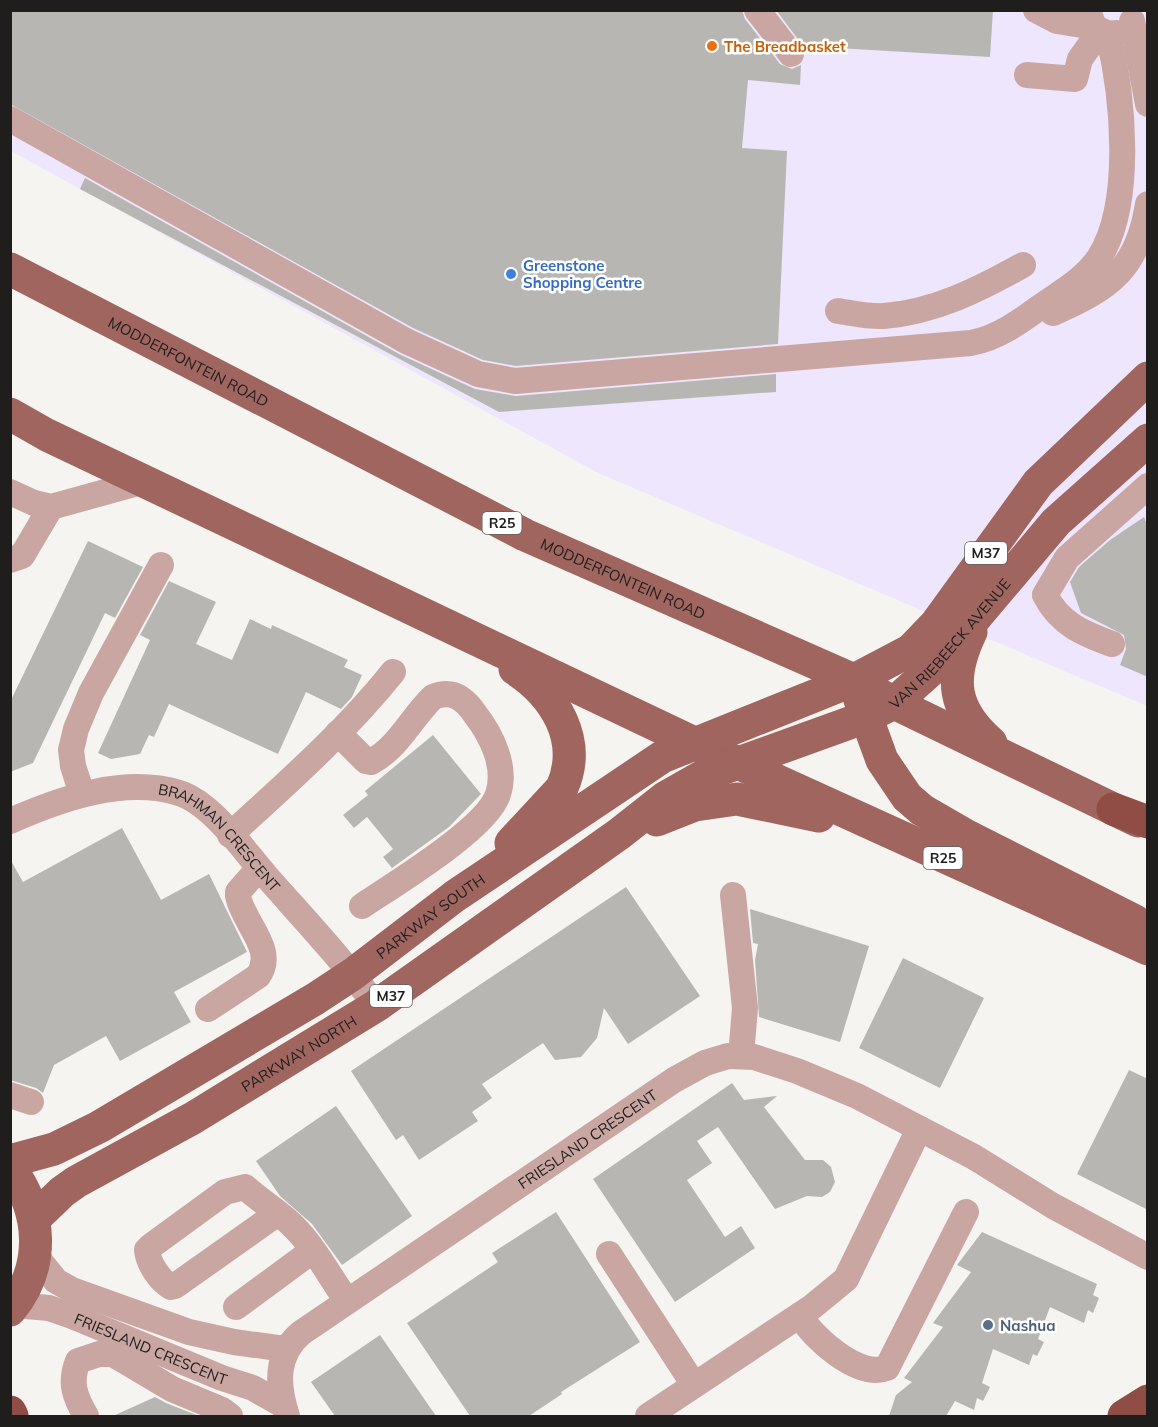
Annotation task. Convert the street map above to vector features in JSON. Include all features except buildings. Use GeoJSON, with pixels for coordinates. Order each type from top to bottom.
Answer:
{"type":"FeatureCollection","features":[{"type":"Feature","properties":{"kind":"highway"},"geometry":{"type":"LineString","coordinates":[[1113,809],[1148,824]]}},
{"type":"Feature","properties":{"kind":"highway"},"geometry":{"type":"LineString","coordinates":[[1124,1416],[1148,1401]]}},
{"type":"Feature","properties":{"kind":"highway"},"geometry":{"type":"LineString","coordinates":[[10,1412],[12,1416]]}},
{"type":"Feature","properties":{"kind":"main road","name":"MODDERFONTEIN ROAD"},"geometry":{"type":"LineString","coordinates":[[10,269],[525,535],[854,680],[894,703],[1113,809]]}},
{"type":"Feature","properties":{"kind":"main road","name":"VAN RIEBEECK AVENUE"},"geometry":{"type":"LineString","coordinates":[[854,680],[905,654],[925,636],[1038,483],[1148,378]]}},
{"type":"Feature","properties":{"kind":"main road","name":"R25"},"geometry":{"type":"LineString","coordinates":[[10,414],[47,435],[694,743],[1148,949]]}},
{"type":"Feature","properties":{"kind":"main road","name":"VAN RIEBEECK AVENUE"},"geometry":{"type":"LineString","coordinates":[[739,764],[866,717],[894,703],[931,670],[1056,522],[1148,440]]}},
{"type":"Feature","properties":{"kind":"main road"},"geometry":{"type":"LineString","coordinates":[[370,588],[525,676],[553,703],[566,729],[569,764],[562,788],[526,829],[455,896]]}},
{"type":"Feature","properties":{"kind":"main road"},"geometry":{"type":"LineString","coordinates":[[982,609],[961,652],[957,670],[959,700],[971,726],[1004,755]]}},
{"type":"Feature","properties":{"kind":"main road"},"geometry":{"type":"LineString","coordinates":[[854,680],[882,760],[907,797],[922,810],[967,836],[1148,927]]}},
{"type":"Feature","properties":{"kind":"main road","name":"PARKWAY SOUTH"},"geometry":{"type":"LineString","coordinates":[[10,1161],[54,1149],[99,1127],[234,1049],[353,974],[455,896],[647,767],[694,743],[854,680]]}},
{"type":"Feature","properties":{"kind":"main road","name":"PARKWAY NORTH"},"geometry":{"type":"LineString","coordinates":[[35,1218],[76,1182],[193,1119],[376,1006],[619,834],[666,797],[705,775],[739,764]]}},
{"type":"Feature","properties":{"kind":"main road"},"geometry":{"type":"LineString","coordinates":[[619,834],[695,805],[737,799],[762,802],[885,831]]}},
{"type":"Feature","properties":{"kind":"main road"},"geometry":{"type":"LineString","coordinates":[[10,1168],[25,1188],[35,1218],[35,1255],[24,1287],[13,1308]]}},
{"type":"Feature","properties":{"kind":"street"},"geometry":{"type":"LineString","coordinates":[[758,10],[791,54]]}},
{"type":"Feature","properties":{"kind":"street"},"geometry":{"type":"LineString","coordinates":[[1047,12],[1057,21],[1122,31],[1137,15]]}},
{"type":"Feature","properties":{"kind":"street"},"geometry":{"type":"LineString","coordinates":[[1137,15],[1148,104]]}},
{"type":"Feature","properties":{"kind":"street"},"geometry":{"type":"LineString","coordinates":[[1027,75],[1075,79],[1080,59],[1098,26]]}},
{"type":"Feature","properties":{"kind":"street"},"geometry":{"type":"LineString","coordinates":[[10,118],[406,341],[478,374],[515,381],[971,343],[986,339],[1023,320],[1083,276],[1098,259],[1110,237],[1119,200],[1121,151],[1116,74],[1098,26]]}},
{"type":"Feature","properties":{"kind":"street"},"geometry":{"type":"LineString","coordinates":[[1023,320],[1053,313],[1108,284],[1126,267],[1136,251],[1144,230],[1148,204]]}},
{"type":"Feature","properties":{"kind":"street"},"geometry":{"type":"LineString","coordinates":[[838,311],[883,316],[926,308],[976,291],[1023,265]]}},
{"type":"Feature","properties":{"kind":"street"},"geometry":{"type":"LineString","coordinates":[[10,492],[33,504],[51,507],[145,481]]}},
{"type":"Feature","properties":{"kind":"street"},"geometry":{"type":"LineString","coordinates":[[1112,644],[1071,628],[1055,611],[1045,595],[1067,558],[1148,486]]}},
{"type":"Feature","properties":{"kind":"street"},"geometry":{"type":"LineString","coordinates":[[10,560],[22,556],[51,507]]}},
{"type":"Feature","properties":{"kind":"street"},"geometry":{"type":"LineString","coordinates":[[82,794],[73,766],[71,750],[76,729],[91,693],[161,565]]}},
{"type":"Feature","properties":{"kind":"street"},"geometry":{"type":"LineString","coordinates":[[230,835],[370,702],[393,672]]}},
{"type":"Feature","properties":{"kind":"street"},"geometry":{"type":"LineString","coordinates":[[338,733],[366,761],[371,762],[386,753],[434,697],[454,695],[467,703],[478,718],[498,756],[501,770],[498,796],[481,818],[442,851],[362,906]]}},
{"type":"Feature","properties":{"kind":"street","name":"BRAHMAN CRESCENT"},"geometry":{"type":"LineString","coordinates":[[10,821],[54,801],[82,794],[127,789],[178,792],[201,805],[230,835],[353,974],[376,1006]]}},
{"type":"Feature","properties":{"kind":"street"},"geometry":{"type":"LineString","coordinates":[[208,1009],[258,976],[263,969],[265,955],[238,896],[259,868]]}},
{"type":"Feature","properties":{"kind":"street"},"geometry":{"type":"LineString","coordinates":[[733,895],[745,1008],[741,1056]]}},
{"type":"Feature","properties":{"kind":"street","name":"FRIESLAND CRESCENT"},"geometry":{"type":"LineString","coordinates":[[285,1411],[280,1373],[285,1348],[301,1333],[674,1080],[716,1058],[741,1056],[797,1071],[857,1096],[974,1157],[1053,1206],[1148,1257]]}},
{"type":"Feature","properties":{"kind":"street"},"geometry":{"type":"LineString","coordinates":[[648,1416],[800,1315],[833,1292],[846,1279],[919,1129]]}},
{"type":"Feature","properties":{"kind":"street"},"geometry":{"type":"LineString","coordinates":[[278,1213],[175,1286],[165,1284],[149,1261],[147,1250],[151,1246],[233,1188],[245,1187],[278,1213],[294,1226],[347,1301]]}},
{"type":"Feature","properties":{"kind":"street"},"geometry":{"type":"LineString","coordinates":[[800,1315],[806,1327],[835,1353],[866,1368],[887,1368],[966,1212]]}},
{"type":"Feature","properties":{"kind":"street"},"geometry":{"type":"LineString","coordinates":[[236,1307],[312,1251]]}},
{"type":"Feature","properties":{"kind":"street"},"geometry":{"type":"LineString","coordinates":[[609,1254],[694,1386]]}},
{"type":"Feature","properties":{"kind":"street","name":"FRIESLAND CRESCENT"},"geometry":{"type":"LineString","coordinates":[[35,1255],[56,1281],[72,1290],[189,1332],[234,1342],[285,1348]]}},
{"type":"Feature","properties":{"kind":"street","name":"FRIESLAND CRESCENT"},"geometry":{"type":"LineString","coordinates":[[13,1308],[49,1308],[72,1316],[222,1378],[253,1388],[285,1411]]}},
{"type":"Feature","properties":{"kind":"street"},"geometry":{"type":"LineString","coordinates":[[86,1416],[74,1395],[72,1384],[78,1361],[99,1354],[113,1354],[172,1389],[222,1410],[230,1416]]}},
{"type":"Feature","properties":{"kind":"shaded area"},"geometry":{"type":"Polygon","coordinates":[[[11,11],[1147,11],[1147,706],[598,473],[11,151],[11,11]]]}},
{"type":"Feature","properties":{"kind":"place","name":"The Breadbasket"},"geometry":{"type":"Point","coordinates":[712,46]}},
{"type":"Feature","properties":{"kind":"place","name":"Greenstone Shopping Centre"},"geometry":{"type":"Point","coordinates":[511,274]}},
{"type":"Feature","properties":{"kind":"place","name":"Nashua"},"geometry":{"type":"Point","coordinates":[988,1325]}}]}
